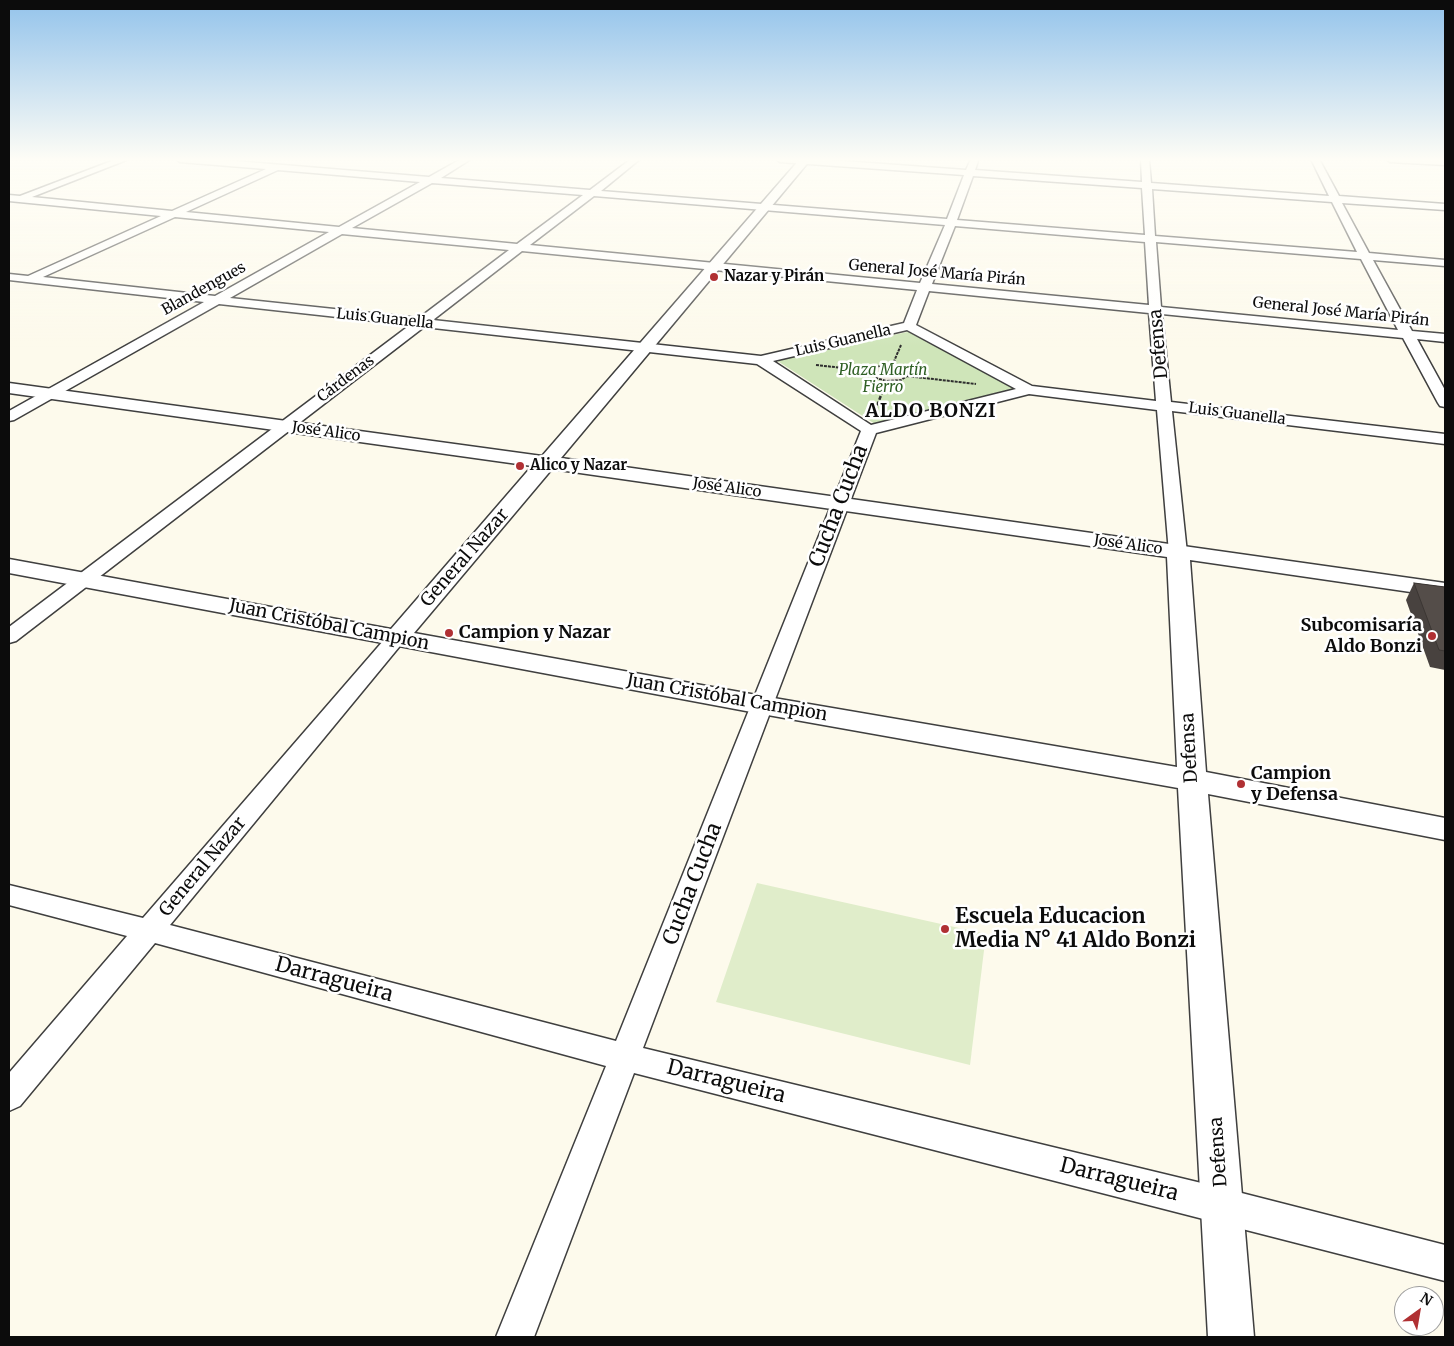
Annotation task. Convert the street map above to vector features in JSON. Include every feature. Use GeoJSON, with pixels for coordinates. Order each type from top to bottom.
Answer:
{"type":"FeatureCollection","features":[{"type":"Feature","properties":{"kind":"street"},"geometry":{"type":"LineString","coordinates":[[9,288],[157,222]]}},
{"type":"Feature","properties":{"kind":"street","name":"General José María Pirán"},"geometry":{"type":"LineString","coordinates":[[243,222],[1445,338]]}},
{"type":"Feature","properties":{"kind":"street","name":"Blandengues"},"geometry":{"type":"LineString","coordinates":[[9,417],[355,222]]}},
{"type":"Feature","properties":{"kind":"street","name":"Cárdenas"},"geometry":{"type":"LineString","coordinates":[[9,637],[554,222]]}},
{"type":"Feature","properties":{"kind":"street","name":"General Nazar"},"geometry":{"type":"LineString","coordinates":[[9,1096],[751,222]]}},
{"type":"Feature","properties":{"kind":"street"},"geometry":{"type":"LineString","coordinates":[[910,326],[951,222],[1445,263]]}},
{"type":"Feature","properties":{"kind":"street","name":"Defensa"},"geometry":{"type":"LineString","coordinates":[[1150,222],[1155,309],[1178,553],[1231,1337]]}},
{"type":"Feature","properties":{"kind":"street"},"geometry":{"type":"LineString","coordinates":[[1347,222],[1445,403]]}},
{"type":"Feature","properties":{"kind":"street","name":"Luis Guanella"},"geometry":{"type":"LineString","coordinates":[[9,277],[761,360],[910,326],[1029,390]]}},
{"type":"Feature","properties":{"kind":"street","name":"Luis Guanella"},"geometry":{"type":"LineString","coordinates":[[761,360],[869,430],[1029,390],[1445,438]]}},
{"type":"Feature","properties":{"kind":"street","name":"José Alico"},"geometry":{"type":"LineString","coordinates":[[9,388],[841,503],[1445,590]]}},
{"type":"Feature","properties":{"kind":"street","name":"Cucha Cucha"},"geometry":{"type":"LineString","coordinates":[[515,1337],[869,430]]}},
{"type":"Feature","properties":{"kind":"street","name":"Juan Cristóbal Campion"},"geometry":{"type":"LineString","coordinates":[[9,566],[762,705],[1192,780],[1445,828]]}},
{"type":"Feature","properties":{"kind":"street","name":"Darragueira"},"geometry":{"type":"LineString","coordinates":[[9,895],[625,1057],[1222,1205],[1445,1263]]}},
{"type":"Feature","properties":{"kind":"path"},"geometry":{"type":"LineString","coordinates":[[907,376],[907,372],[897,366],[882,366],[872,369],[870,373],[873,377],[886,381],[901,380],[907,376],[982,384]]}},
{"type":"Feature","properties":{"kind":"path"},"geometry":{"type":"LineString","coordinates":[[869,430],[886,381]]}},
{"type":"Feature","properties":{"kind":"green space","name":"Plaza Martín Fierro"},"geometry":{"type":"Polygon","coordinates":[[[912,331],[1015,388],[875,424],[776,360],[912,331]]]}},
{"type":"Feature","properties":{"kind":"green space"},"geometry":{"type":"Polygon","coordinates":[[[757,883],[986,934],[970,1065],[716,1002],[757,883]]]}},
{"type":"Feature","properties":{"kind":"shaded area"},"geometry":{"type":"Polygon","coordinates":[[[887,365],[901,368],[907,372],[907,376],[901,380],[886,381],[876,378],[870,373],[874,368],[887,365]]]}},
{"type":"Feature","properties":{"kind":"building"},"geometry":{"type":"Polygon","coordinates":[[[1414,583],[1445,587],[1445,651],[1439,650],[1414,583]]]}},
{"type":"Feature","properties":{"kind":"place","name":"Nazar y Pirán"},"geometry":{"type":"Point","coordinates":[714,277]}},
{"type":"Feature","properties":{"kind":"place","name":"Alico y Nazar"},"geometry":{"type":"Point","coordinates":[520,466]}},
{"type":"Feature","properties":{"kind":"place","name":"Campion y Nazar"},"geometry":{"type":"Point","coordinates":[449,633]}},
{"type":"Feature","properties":{"kind":"place","name":"Subcomisaría Aldo Bonzi"},"geometry":{"type":"Point","coordinates":[1432,636]}},
{"type":"Feature","properties":{"kind":"place","name":"Campion y Defensa"},"geometry":{"type":"Point","coordinates":[1241,784]}},
{"type":"Feature","properties":{"kind":"place","name":"Escuela Educacion Media N° 41 Aldo Bonzi"},"geometry":{"type":"Point","coordinates":[945,929]}},
{"type":"Feature","properties":{"kind":"district","name":"ALDO BONZI"},"geometry":{"type":"Point","coordinates":[931,412]}}]}
